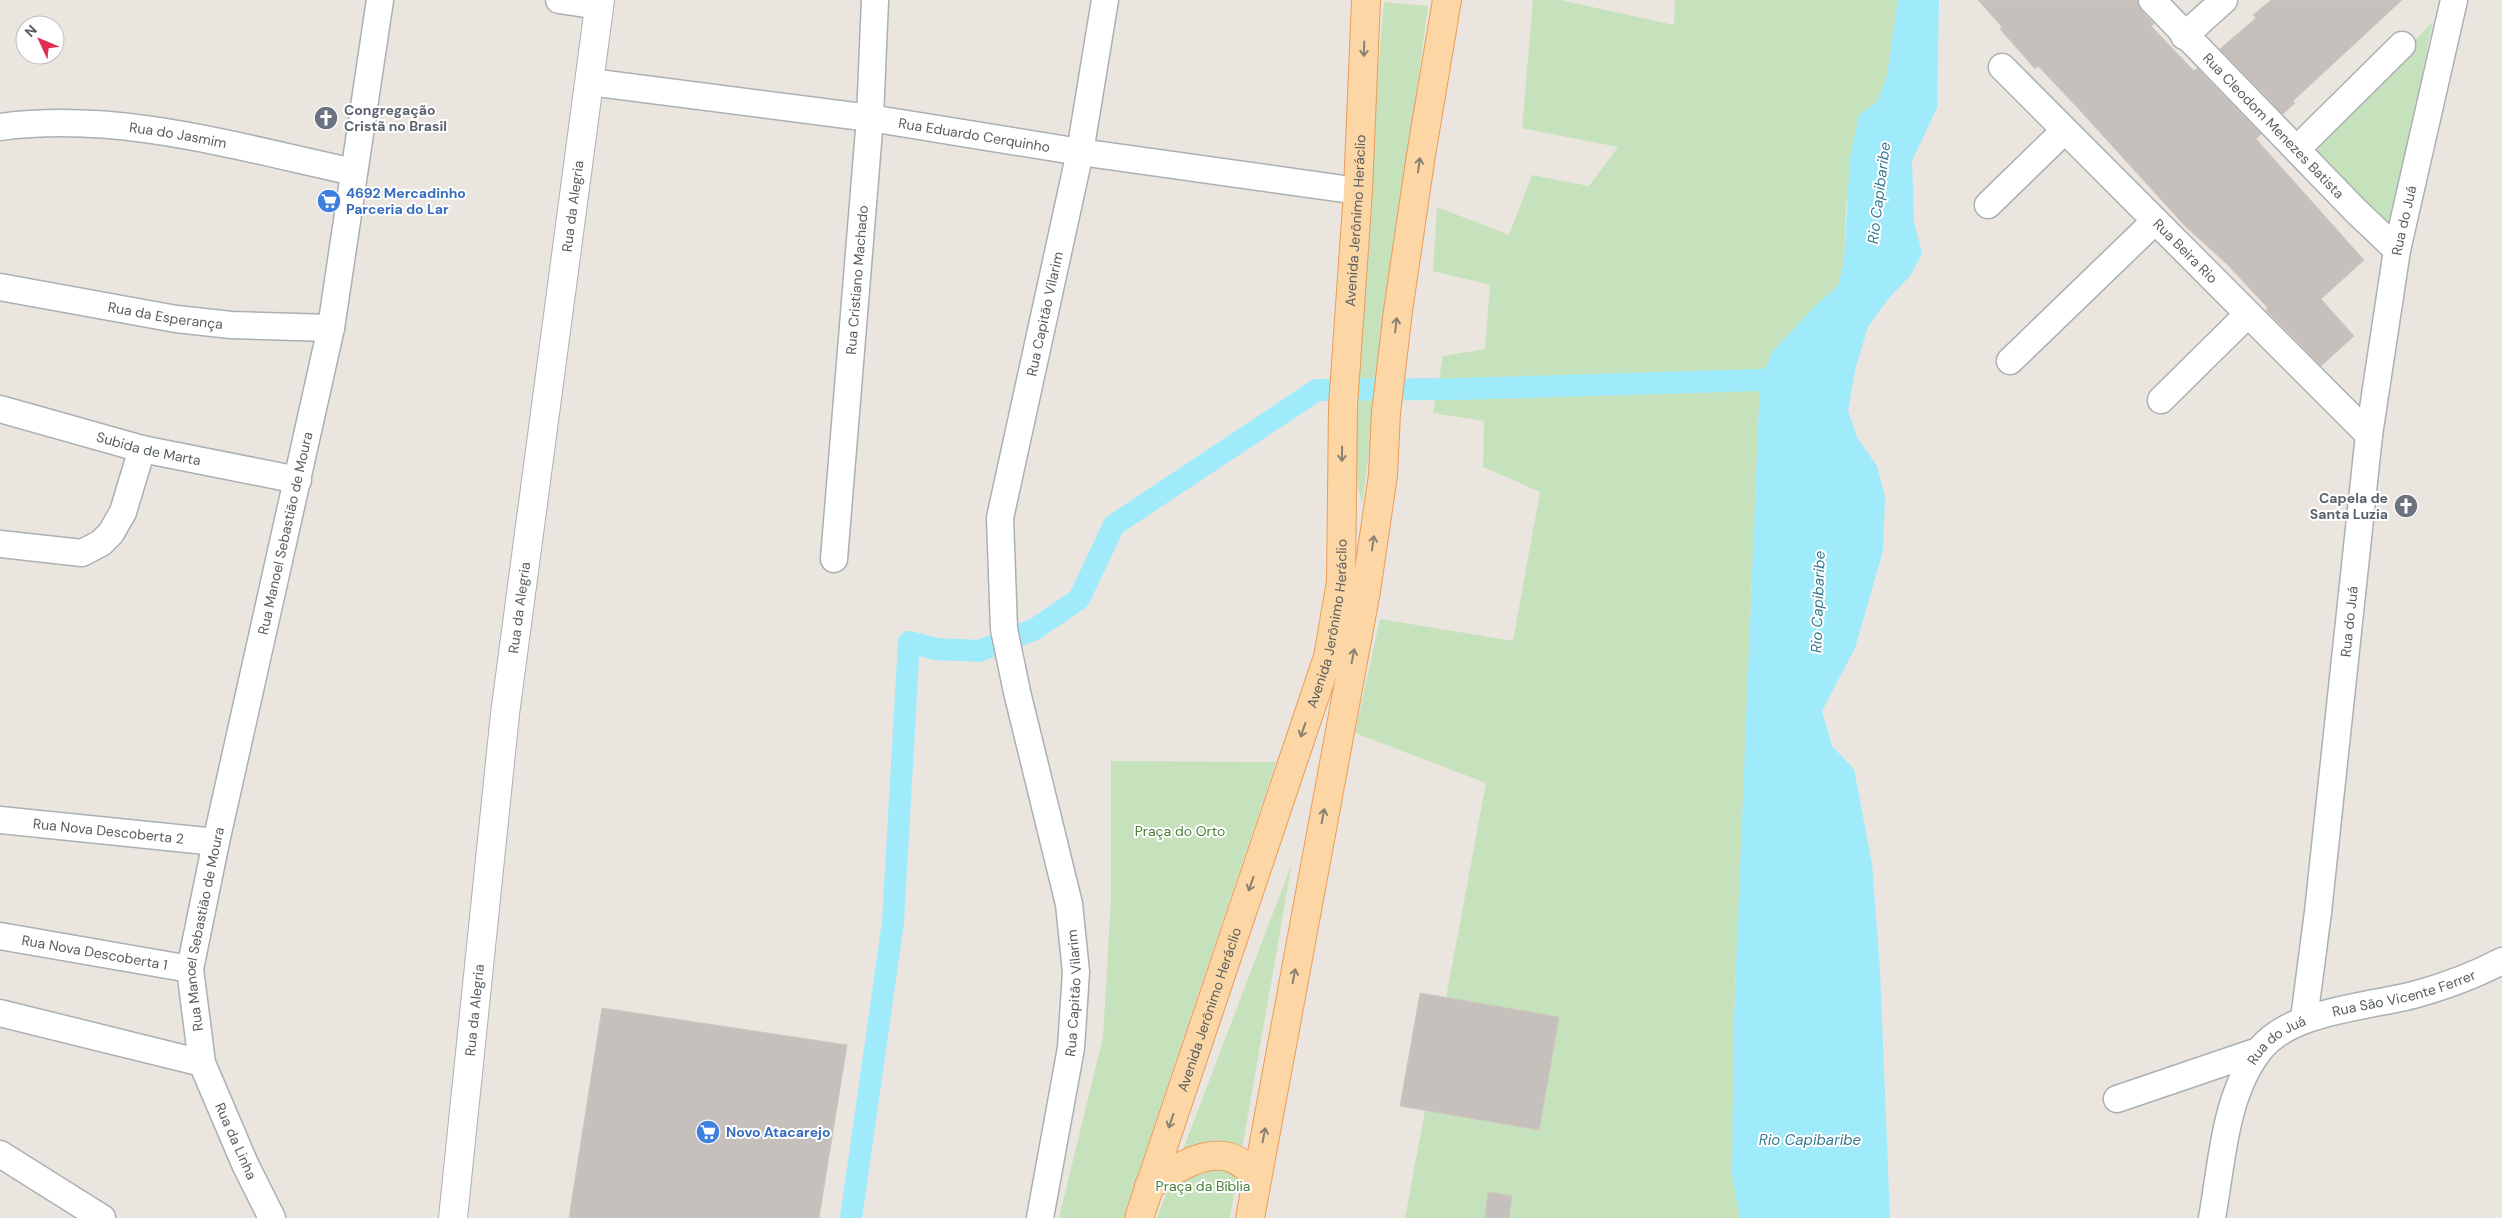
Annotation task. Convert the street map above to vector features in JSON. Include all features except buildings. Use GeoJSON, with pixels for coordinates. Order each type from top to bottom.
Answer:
{"type":"FeatureCollection","features":[{"type":"Feature","properties":{"kind":"main road","name":"Avenida Jerônimo Heráclio"},"geometry":{"type":"LineString","coordinates":[[1138,1218],[1328,657],[1341,582],[1343,406],[1358,191],[1366,0]]}},
{"type":"Feature","properties":{"kind":"main road"},"geometry":{"type":"LineString","coordinates":[[1250,1218],[1366,591],[1383,475],[1390,374],[1421,155],[1447,0]]}},
{"type":"Feature","properties":{"kind":"main road"},"geometry":{"type":"LineString","coordinates":[[1149,1186],[1169,1173],[1205,1157],[1221,1156],[1236,1159],[1249,1169],[1256,1179]]}},
{"type":"Feature","properties":{"kind":"street","name":"Rua Manoel Sebastião de Moura"},"geometry":{"type":"LineString","coordinates":[[202,1063],[190,969],[216,842],[331,328],[380,0]]}},
{"type":"Feature","properties":{"kind":"street"},"geometry":{"type":"LineString","coordinates":[[559,0],[599,3]]}},
{"type":"Feature","properties":{"kind":"street","name":"Rua Cristiano Machado"},"geometry":{"type":"LineString","coordinates":[[834,559],[870,118],[875,0]]}},
{"type":"Feature","properties":{"kind":"street","name":"Rua Capitão Vilarim"},"geometry":{"type":"LineString","coordinates":[[1040,1218],[1071,1048],[1076,972],[1069,904],[1006,641],[1000,518],[1080,152],[1105,0]]}},
{"type":"Feature","properties":{"kind":"street","name":"Rua Cleodom Menezes Batista"},"geometry":{"type":"LineString","coordinates":[[2152,0],[2184,36],[2356,211],[2397,250]]}},
{"type":"Feature","properties":{"kind":"street"},"geometry":{"type":"LineString","coordinates":[[2184,36],[2224,0]]}},
{"type":"Feature","properties":{"kind":"street","name":"Rua do Juá"},"geometry":{"type":"LineString","coordinates":[[2212,1218],[2232,1109],[2246,1074],[2258,1051],[2268,1041],[2304,1019],[2318,912],[2369,435],[2397,250],[2454,0]]}},
{"type":"Feature","properties":{"kind":"street","name":"Rua da Alegria"},"geometry":{"type":"LineString","coordinates":[[453,1218],[505,714],[599,3]]}},
{"type":"Feature","properties":{"kind":"street"},"geometry":{"type":"LineString","coordinates":[[2297,149],[2402,45]]}},
{"type":"Feature","properties":{"kind":"street","name":"Rua Beira Rio"},"geometry":{"type":"LineString","coordinates":[[2002,67],[2247,315],[2369,435]]}},
{"type":"Feature","properties":{"kind":"street","name":"Rua Eduardo Cerquinho"},"geometry":{"type":"LineString","coordinates":[[590,82],[870,118],[1080,152],[1358,191]]}},
{"type":"Feature","properties":{"kind":"street","name":"Rua do Jasmim"},"geometry":{"type":"LineString","coordinates":[[0,127],[42,123],[122,124],[159,130],[354,172]]}},
{"type":"Feature","properties":{"kind":"street"},"geometry":{"type":"LineString","coordinates":[[1988,205],[2064,131]]}},
{"type":"Feature","properties":{"kind":"street"},"geometry":{"type":"LineString","coordinates":[[2010,361],[2155,220]]}},
{"type":"Feature","properties":{"kind":"street","name":"Rua da Esperança"},"geometry":{"type":"LineString","coordinates":[[0,287],[176,319],[231,325],[331,328]]}},
{"type":"Feature","properties":{"kind":"street"},"geometry":{"type":"LineString","coordinates":[[2161,400],[2247,315]]}},
{"type":"Feature","properties":{"kind":"street","name":"Subida de Marta"},"geometry":{"type":"LineString","coordinates":[[0,409],[142,449],[298,480]]}},
{"type":"Feature","properties":{"kind":"street"},"geometry":{"type":"LineString","coordinates":[[0,544],[82,554],[101,544],[111,533],[123,512],[142,449]]}},
{"type":"Feature","properties":{"kind":"street","name":"Rua Nova Descoberta 2"},"geometry":{"type":"LineString","coordinates":[[0,820],[216,842]]}},
{"type":"Feature","properties":{"kind":"street","name":"Rua Nova Descoberta 1"},"geometry":{"type":"LineString","coordinates":[[0,936],[190,969]]}},
{"type":"Feature","properties":{"kind":"street","name":"Rua São Vicente Ferrer"},"geometry":{"type":"LineString","coordinates":[[2304,1019],[2419,994],[2481,972],[2502,962]]}},
{"type":"Feature","properties":{"kind":"street"},"geometry":{"type":"LineString","coordinates":[[0,1013],[202,1063]]}},
{"type":"Feature","properties":{"kind":"street"},"geometry":{"type":"LineString","coordinates":[[2118,1099],[2258,1051]]}},
{"type":"Feature","properties":{"kind":"street","name":"Rua da Linha"},"geometry":{"type":"LineString","coordinates":[[202,1063],[245,1164],[272,1218]]}},
{"type":"Feature","properties":{"kind":"street"},"geometry":{"type":"LineString","coordinates":[[0,1154],[102,1218]]}},
{"type":"Feature","properties":{"kind":"green space"},"geometry":{"type":"Polygon","coordinates":[[[1533,0],[1560,0],[1674,25],[1675,0],[1898,0],[1887,76],[1877,102],[1846,205],[1844,261],[1838,286],[1816,305],[1774,351],[1760,380],[1734,1018],[1732,1174],[1740,1218],[1405,1218],[1486,783],[1355,733],[1380,619],[1513,641],[1540,492],[1483,467],[1484,421],[1433,413],[1443,356],[1485,349],[1490,285],[1433,271],[1437,207],[1509,235],[1532,175],[1589,186],[1618,147],[1522,128],[1533,0]]]}},
{"type":"Feature","properties":{"kind":"green space"},"geometry":{"type":"Polygon","coordinates":[[[1384,2],[1428,6],[1362,505],[1355,472],[1354,347],[1384,2]]]}},
{"type":"Feature","properties":{"kind":"green space"},"geometry":{"type":"Polygon","coordinates":[[[2433,21],[2391,226],[2311,151],[2433,21]]]}},
{"type":"Feature","properties":{"kind":"green space","name":"Praça do Orto"},"geometry":{"type":"Polygon","coordinates":[[[1111,761],[1276,762],[1123,1218],[1059,1218],[1103,1037],[1111,899],[1111,761]]]}},
{"type":"Feature","properties":{"kind":"green space","name":"Praça da Bíblia"},"geometry":{"type":"Polygon","coordinates":[[[1292,863],[1230,1218],[1157,1218],[1292,863]]]}},
{"type":"Feature","properties":{"kind":"water","name":"Rio Capibaribe"},"geometry":{"type":"Polygon","coordinates":[[[1898,0],[1939,0],[1937,108],[1912,161],[1914,222],[1922,253],[1911,275],[1888,299],[1868,327],[1856,366],[1848,411],[1857,437],[1877,466],[1885,497],[1883,551],[1855,648],[1822,711],[1832,746],[1854,769],[1872,864],[1880,969],[1890,1218],[1740,1218],[1732,1174],[1734,1018],[1760,380],[1773,351],[1816,305],[1838,286],[1844,261],[1850,158],[1859,115],[1877,102],[1887,76],[1898,0]]]}},
{"type":"Feature","properties":{"kind":"waterway"},"geometry":{"type":"LineString","coordinates":[[851,1218],[893,922],[909,642],[936,649],[979,651],[1035,629],[1079,599],[1114,525],[1317,390],[1456,389],[1760,380],[1791,377]]}},
{"type":"Feature","properties":{"kind":"place","name":"Congregação Cristã no Brasil"},"geometry":{"type":"Point","coordinates":[326,118]}},
{"type":"Feature","properties":{"kind":"place","name":"4692 Mercadinho Parceria do Lar"},"geometry":{"type":"Point","coordinates":[329,201]}},
{"type":"Feature","properties":{"kind":"place","name":"Capela de Santa Luzia"},"geometry":{"type":"Point","coordinates":[2406,506]}},
{"type":"Feature","properties":{"kind":"place","name":"Novo Atacarejo"},"geometry":{"type":"Point","coordinates":[708,1132]}}]}
